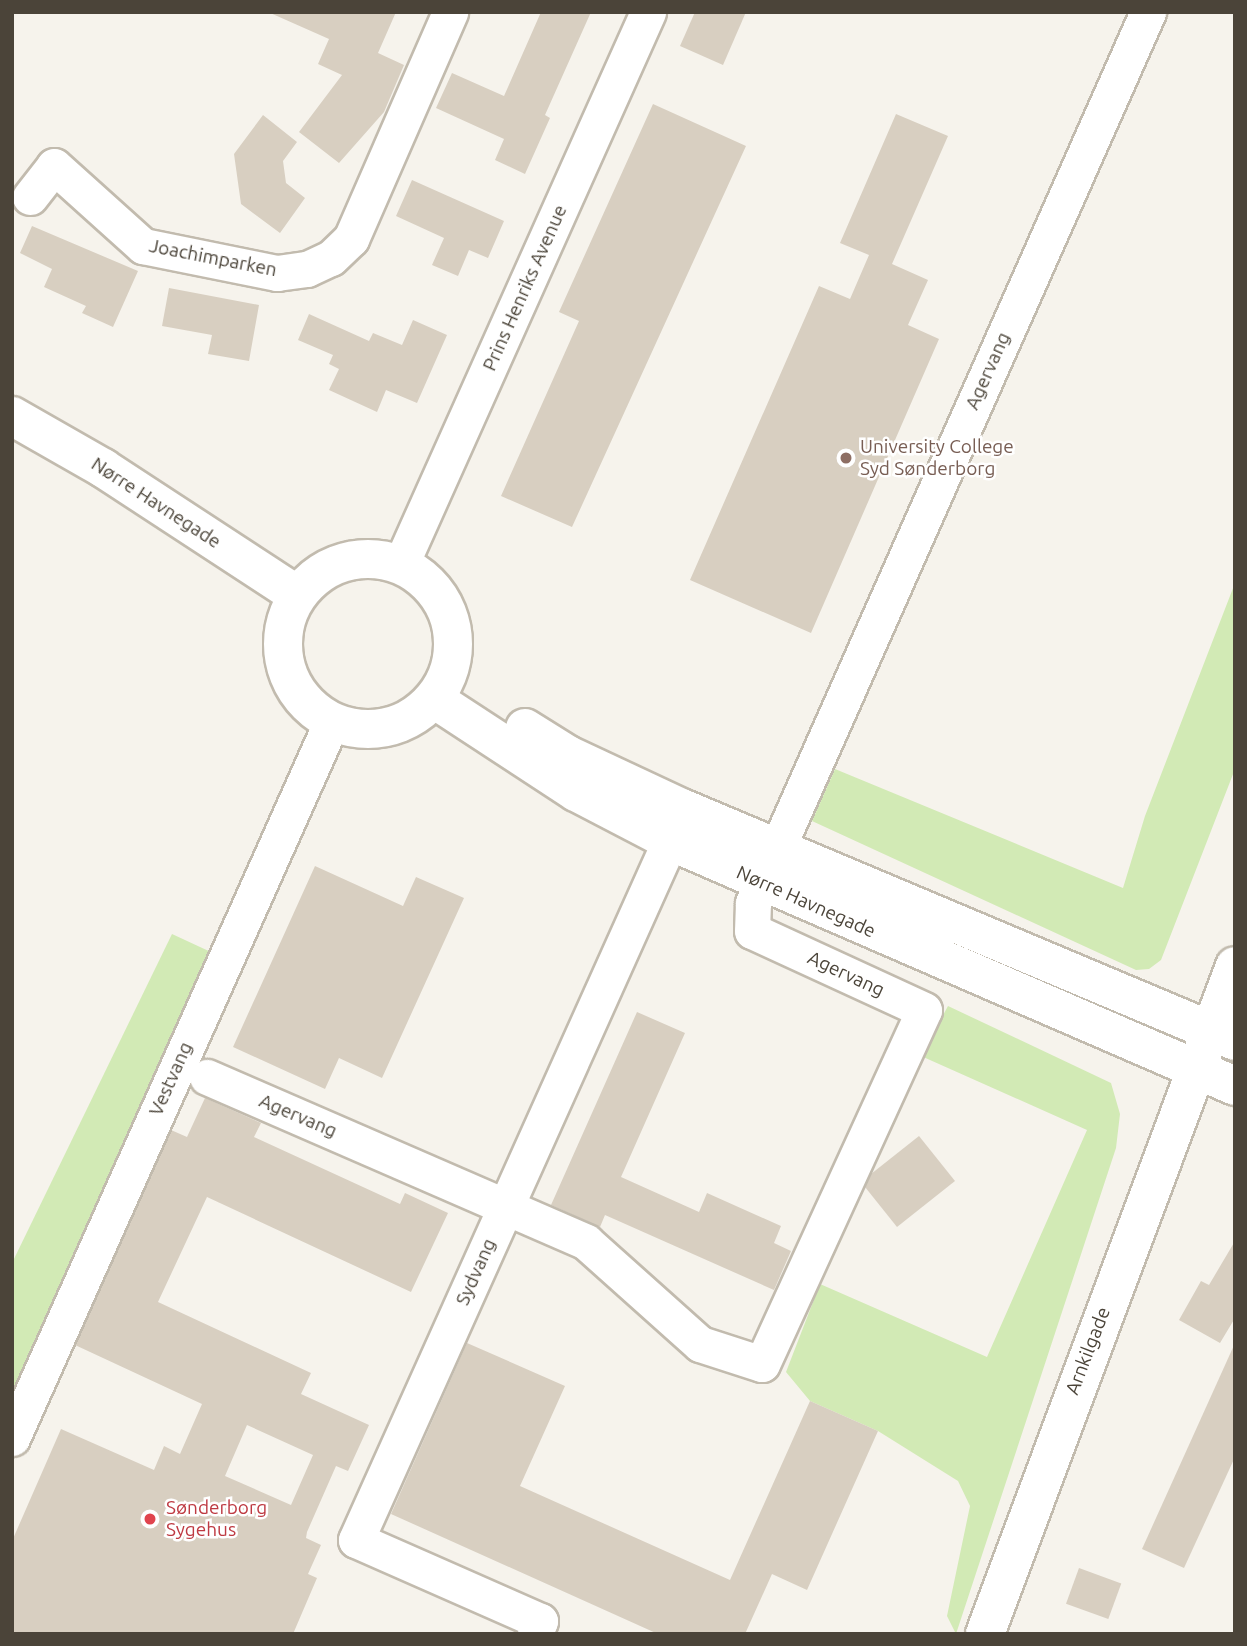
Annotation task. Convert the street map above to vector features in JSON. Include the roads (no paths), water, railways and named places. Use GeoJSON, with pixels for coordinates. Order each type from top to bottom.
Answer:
{"type":"FeatureCollection","features":[{"type":"Feature","properties":{"kind":"street","name":"Joachimparken"},"geometry":{"type":"LineString","coordinates":[[30,197],[54,166],[143,246],[277,273],[307,269],[331,258],[351,239],[450,12]]}},
{"type":"Feature","properties":{"kind":"street","name":"Agervang"},"geometry":{"type":"LineString","coordinates":[[207,1077],[586,1242],[700,1344],[762,1364],[924,1010],[752,931],[752,903],[1148,12]]}},
{"type":"Feature","properties":{"kind":"street","name":"Prins Henriks Avenue"},"geometry":{"type":"LineString","coordinates":[[401,564],[642,15]]}},
{"type":"Feature","properties":{"kind":"street","name":"Nørre Havnegade"},"geometry":{"type":"LineString","coordinates":[[12,416],[103,468],[298,595]]}},
{"type":"Feature","properties":{"kind":"street"},"geometry":{"type":"LineString","coordinates":[[373,558],[401,564],[424,579],[442,600],[452,625],[454,651],[440,688],[413,717],[387,727],[359,729],[332,721],[312,708],[286,667],[282,642],[286,617],[298,595],[318,574],[344,561],[373,558]]}},
{"type":"Feature","properties":{"kind":"street","name":"Nørre Havnegade"},"geometry":{"type":"LineString","coordinates":[[440,688],[568,755],[761,883],[1235,1086]]}},
{"type":"Feature","properties":{"kind":"street","name":"Vestvang"},"geometry":{"type":"LineString","coordinates":[[12,1438],[332,721]]}},
{"type":"Feature","properties":{"kind":"street","name":"Nørre Havnegade"},"geometry":{"type":"LineString","coordinates":[[677,825],[775,848],[1223,1037]]}},
{"type":"Feature","properties":{"kind":"street","name":"Sydvang"},"geometry":{"type":"LineString","coordinates":[[535,1634],[540,1621],[356,1540],[677,825]]}},
{"type":"Feature","properties":{"kind":"street","name":"Arnkilgade"},"geometry":{"type":"LineString","coordinates":[[985,1634],[1196,1070],[1223,1037],[1235,966]]}},
{"type":"Feature","properties":{"kind":"place","name":"University College Syd Sønderborg"},"geometry":{"type":"Point","coordinates":[846,458]}},
{"type":"Feature","properties":{"kind":"place","name":"Sønderborg Sygehus"},"geometry":{"type":"Point","coordinates":[150,1519]}}]}
